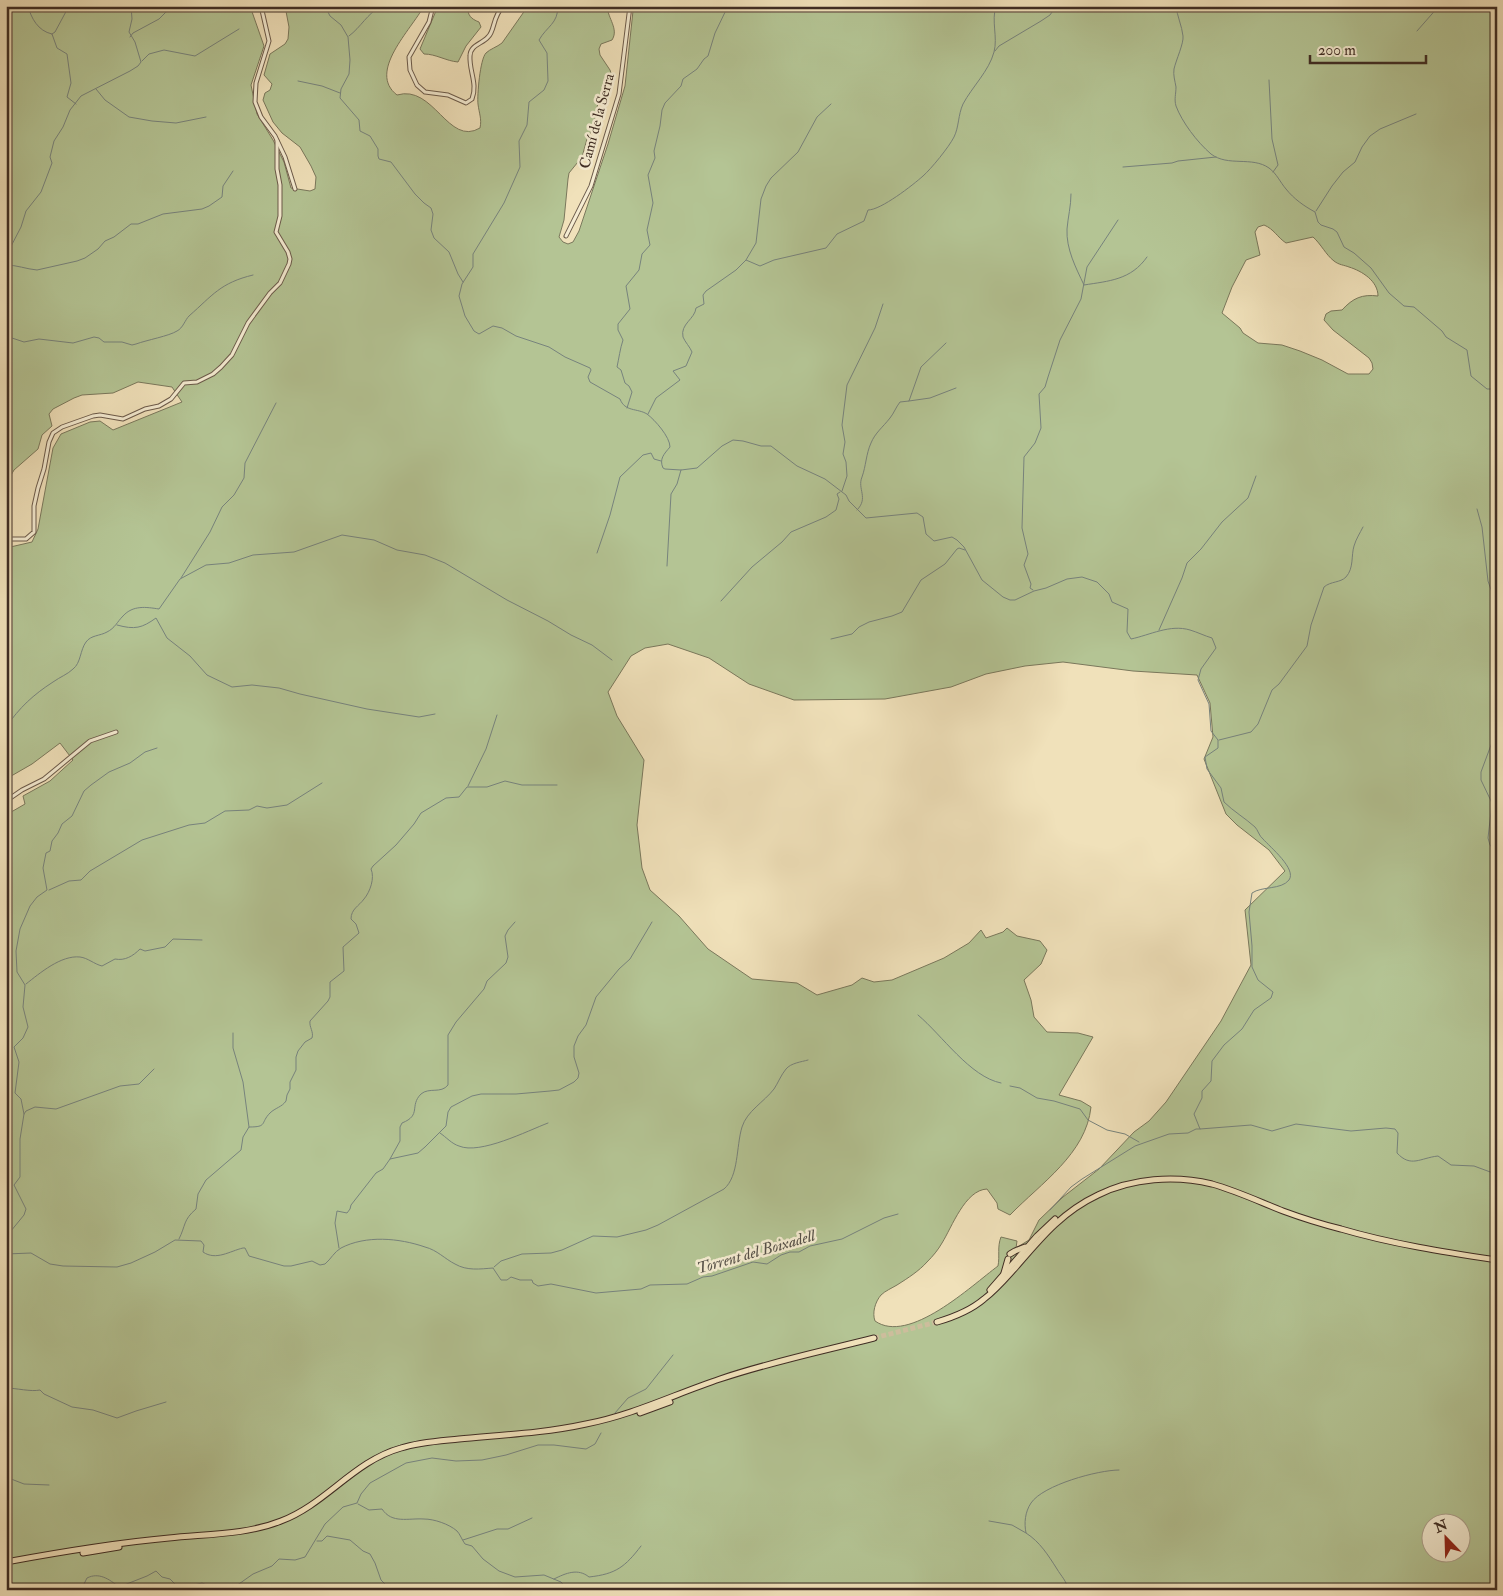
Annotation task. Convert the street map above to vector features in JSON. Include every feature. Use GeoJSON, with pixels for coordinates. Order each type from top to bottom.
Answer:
{"type":"FeatureCollection","features":[{"type":"Feature","properties":{"kind":"main road"},"geometry":{"type":"LineString","coordinates":[[998,1282],[1007,1263],[1029,1246],[1047,1226],[1062,1214],[1092,1195],[1129,1181],[1163,1177],[1194,1178],[1212,1182],[1304,1215],[1384,1238],[1497,1258]]}},
{"type":"Feature","properties":{"kind":"main road"},"geometry":{"type":"LineString","coordinates":[[937,1322],[962,1314],[996,1289],[1063,1216],[1100,1194],[1130,1183],[1163,1179],[1194,1181],[1223,1187],[1303,1218],[1360,1235],[1408,1246],[1497,1258]]}},
{"type":"Feature","properties":{"kind":"main road"},"geometry":{"type":"LineString","coordinates":[[950,1317],[980,1299],[998,1282],[1016,1255],[1039,1240]]}},
{"type":"Feature","properties":{"kind":"main road"},"geometry":{"type":"LineString","coordinates":[[1014,1268],[1016,1255]]}},
{"type":"Feature","properties":{"kind":"main road"},"geometry":{"type":"LineString","coordinates":[[6,1563],[129,1546],[248,1533],[272,1528],[293,1520],[310,1510],[367,1466],[403,1450],[557,1432],[601,1424],[656,1408],[723,1381],[874,1338]]}},
{"type":"Feature","properties":{"kind":"street"},"geometry":{"type":"LineString","coordinates":[[260,6],[269,41],[256,83],[255,102],[261,118],[277,141],[288,163],[295,189]]}},
{"type":"Feature","properties":{"kind":"street"},"geometry":{"type":"LineString","coordinates":[[433,6],[429,22],[409,57],[410,70],[417,85],[424,92],[448,95],[466,103],[472,99],[475,89],[470,63],[471,51],[489,36],[495,17],[503,6]]}},
{"type":"Feature","properties":{"kind":"street","name":"Camí de la Serra"},"geometry":{"type":"LineString","coordinates":[[566,236],[591,186],[617,100],[622,77],[630,6]]}},
{"type":"Feature","properties":{"kind":"street"},"geometry":{"type":"LineString","coordinates":[[6,539],[26,539],[34,532],[35,500],[48,446],[52,436],[59,428],[97,415],[122,419],[145,409],[164,404],[171,399],[181,385],[187,382],[197,382],[213,374],[232,356],[248,323],[270,293],[280,283],[290,261],[286,249],[276,232],[280,216],[277,141]]}},
{"type":"Feature","properties":{"kind":"street"},"geometry":{"type":"LineString","coordinates":[[6,801],[22,790],[44,779],[90,741],[116,732]]}},
{"type":"Feature","properties":{"kind":"green space"},"geometry":{"type":"Polygon","coordinates":[[[6,6],[250,6],[264,46],[251,85],[257,114],[284,162],[291,188],[310,191],[315,189],[316,177],[311,166],[300,147],[282,133],[273,122],[263,100],[265,93],[270,90],[272,84],[264,75],[270,54],[285,44],[288,39],[289,27],[285,6],[424,6],[394,51],[387,75],[389,86],[397,95],[410,94],[421,98],[449,123],[469,132],[480,128],[481,119],[478,94],[484,57],[486,53],[502,43],[528,6],[607,6],[614,28],[614,36],[612,40],[601,44],[599,49],[600,55],[612,76],[598,103],[593,128],[587,139],[582,157],[569,173],[564,220],[559,237],[568,244],[573,242],[579,231],[625,86],[633,11],[636,6],[1497,6],[1497,1590],[6,1590],[6,815],[25,804],[23,796],[50,781],[73,760],[60,743],[32,764],[6,779],[6,548],[32,542],[38,529],[53,448],[61,434],[90,422],[100,421],[113,430],[182,402],[172,387],[138,382],[113,393],[82,395],[74,398],[53,409],[49,414],[52,426],[42,435],[38,449],[14,470],[6,484],[6,6]],[[1264,225],[1258,227],[1255,232],[1260,255],[1246,260],[1232,287],[1222,313],[1240,328],[1243,333],[1258,343],[1282,345],[1300,351],[1348,374],[1369,374],[1373,369],[1369,358],[1333,330],[1324,320],[1326,314],[1331,311],[1342,310],[1350,302],[1358,298],[1378,296],[1372,281],[1359,271],[1334,261],[1313,237],[1286,243],[1264,225]],[[668,644],[645,648],[631,656],[608,692],[617,716],[644,760],[637,825],[642,868],[650,890],[679,916],[708,949],[752,979],[797,983],[817,995],[852,985],[862,978],[874,982],[892,980],[944,958],[969,943],[981,930],[986,938],[1003,932],[1007,928],[1017,936],[1040,941],[1047,950],[1041,964],[1024,980],[1031,1000],[1034,1017],[1047,1032],[1078,1033],[1093,1037],[1059,1095],[1081,1101],[1091,1107],[1081,1139],[1060,1167],[1010,1215],[998,1209],[997,1203],[987,1189],[979,1191],[972,1196],[960,1210],[942,1243],[924,1265],[881,1295],[877,1301],[874,1315],[875,1321],[889,1326],[905,1325],[922,1319],[956,1299],[998,1266],[1001,1237],[1017,1241],[1016,1248],[1029,1240],[1039,1220],[1063,1197],[1099,1169],[1166,1102],[1221,1021],[1251,965],[1245,910],[1285,871],[1269,850],[1226,814],[1204,759],[1213,737],[1210,703],[1197,675],[1133,671],[1063,662],[1025,666],[986,674],[951,687],[885,699],[794,700],[749,684],[709,658],[668,644]]]}},
{"type":"Feature","properties":{"kind":"green space"},"geometry":{"type":"Polygon","coordinates":[[[438,6],[468,6],[470,16],[479,22],[481,27],[466,46],[458,62],[424,54],[420,49],[438,6]]]}},
{"type":"Feature","properties":{"kind":"waterway"},"geometry":{"type":"LineString","coordinates":[[28,6],[31,15],[39,27],[52,34],[57,48],[67,54],[71,83],[67,97],[76,104]]}},
{"type":"Feature","properties":{"kind":"waterway"},"geometry":{"type":"LineString","coordinates":[[52,34],[55,32],[69,6]]}},
{"type":"Feature","properties":{"kind":"waterway"},"geometry":{"type":"LineString","coordinates":[[6,256],[21,227],[26,211],[41,192],[52,163],[50,157],[54,141],[63,127],[70,110],[81,96],[130,71],[141,62],[135,42],[129,32],[132,19],[131,6]]}},
{"type":"Feature","properties":{"kind":"waterway"},"geometry":{"type":"LineString","coordinates":[[130,37],[133,33],[159,19],[174,6]]}},
{"type":"Feature","properties":{"kind":"waterway"},"geometry":{"type":"LineString","coordinates":[[305,9],[312,6]]}},
{"type":"Feature","properties":{"kind":"waterway"},"geometry":{"type":"LineString","coordinates":[[325,6],[330,16],[341,25],[348,37],[349,74],[341,89],[340,98],[359,120],[360,131],[370,136],[378,149],[379,159],[391,162],[415,194],[431,208],[433,214],[431,230],[434,238],[449,252],[463,282]]}},
{"type":"Feature","properties":{"kind":"waterway"},"geometry":{"type":"LineString","coordinates":[[349,36],[381,6]]}},
{"type":"Feature","properties":{"kind":"waterway"},"geometry":{"type":"LineString","coordinates":[[558,6],[558,12],[554,21],[539,40],[547,53],[548,81],[544,90],[529,102],[527,125],[519,141],[520,167],[504,203],[473,254],[473,267],[462,284],[459,296],[465,316],[474,331],[479,334],[493,326],[502,328],[516,336],[549,347],[565,357],[590,368],[588,377],[590,382],[620,399],[628,408],[647,414],[662,429],[668,438],[670,447],[662,459],[662,465],[665,469],[697,468],[722,446],[733,440],[761,446],[771,446],[797,466],[825,479],[846,495],[849,501],[866,518],[917,513],[923,517],[926,534],[934,541],[952,537],[957,540],[964,547],[982,580],[1003,597],[1015,600],[1067,579],[1082,577],[1097,582],[1109,594],[1112,602],[1128,609],[1127,632],[1131,639],[1175,628],[1183,628],[1212,638],[1216,648],[1201,669],[1198,680],[1209,704],[1211,731],[1218,740],[1218,748],[1205,757],[1207,769],[1221,788],[1224,802],[1255,827],[1262,838],[1286,864],[1290,875],[1286,883],[1252,893],[1249,912],[1252,967],[1258,980],[1273,992],[1271,998],[1254,1010],[1242,1029],[1224,1045],[1212,1061],[1211,1081],[1202,1091],[1202,1098],[1194,1114],[1200,1129],[1251,1125],[1272,1131],[1296,1124],[1351,1131],[1395,1129],[1398,1133],[1397,1153],[1402,1158],[1416,1161],[1438,1156],[1451,1165],[1474,1166],[1497,1173]]}},
{"type":"Feature","properties":{"kind":"waterway"},"geometry":{"type":"LineString","coordinates":[[627,408],[632,392],[625,383],[621,370],[617,367],[623,340],[618,330],[618,324],[630,309],[626,286],[639,270],[642,254],[650,245],[647,230],[653,203],[648,175],[655,158],[654,151],[662,110],[665,103],[681,86],[683,79],[697,69],[708,56],[715,33],[728,6]]}},
{"type":"Feature","properties":{"kind":"waterway"},"geometry":{"type":"LineString","coordinates":[[648,414],[656,398],[680,380],[673,371],[686,366],[692,352],[683,337],[683,332],[696,308],[704,304],[703,295],[706,291],[736,270],[746,260],[760,266],[774,260],[826,248],[837,234],[864,221],[868,210],[881,206],[897,196],[923,176],[935,163],[954,137],[963,104],[992,59],[995,46],[994,17],[996,6]]}},
{"type":"Feature","properties":{"kind":"waterway"},"geometry":{"type":"LineString","coordinates":[[995,51],[999,46],[1050,15],[1056,6]]}},
{"type":"Feature","properties":{"kind":"waterway"},"geometry":{"type":"LineString","coordinates":[[1176,6],[1183,39],[1174,69],[1175,103],[1182,119],[1195,138],[1211,154],[1218,158],[1262,164],[1269,168],[1292,196],[1315,212],[1321,225],[1337,232],[1344,247],[1371,268],[1389,293],[1404,306],[1414,307],[1442,331],[1446,337],[1467,350],[1471,376],[1487,389],[1497,389]]}},
{"type":"Feature","properties":{"kind":"waterway"},"geometry":{"type":"LineString","coordinates":[[1417,31],[1439,6]]}},
{"type":"Feature","properties":{"kind":"waterway"},"geometry":{"type":"LineString","coordinates":[[142,61],[149,54],[164,50],[195,56],[239,29]]}},
{"type":"Feature","properties":{"kind":"waterway"},"geometry":{"type":"LineString","coordinates":[[1269,80],[1272,139],[1278,165],[1273,172]]}},
{"type":"Feature","properties":{"kind":"waterway"},"geometry":{"type":"LineString","coordinates":[[298,81],[322,86],[340,93]]}},
{"type":"Feature","properties":{"kind":"waterway"},"geometry":{"type":"LineString","coordinates":[[96,89],[105,100],[129,117],[176,123],[206,117]]}},
{"type":"Feature","properties":{"kind":"waterway"},"geometry":{"type":"LineString","coordinates":[[746,260],[756,243],[761,199],[766,186],[771,178],[798,152],[817,117],[831,104]]}},
{"type":"Feature","properties":{"kind":"waterway"},"geometry":{"type":"LineString","coordinates":[[1316,211],[1343,172],[1355,162],[1370,136],[1380,129],[1416,114]]}},
{"type":"Feature","properties":{"kind":"waterway"},"geometry":{"type":"LineString","coordinates":[[1123,167],[1216,157]]}},
{"type":"Feature","properties":{"kind":"waterway"},"geometry":{"type":"LineString","coordinates":[[6,265],[37,270],[85,258],[98,249],[105,241],[114,237],[131,224],[138,224],[163,214],[202,209],[209,206],[222,197],[223,186],[233,171]]}},
{"type":"Feature","properties":{"kind":"waterway"},"geometry":{"type":"LineString","coordinates":[[1071,194],[1067,229],[1068,244],[1084,285],[1127,275],[1141,265],[1147,257]]}},
{"type":"Feature","properties":{"kind":"waterway"},"geometry":{"type":"LineString","coordinates":[[1033,590],[1030,588],[1031,584],[1024,565],[1028,554],[1022,528],[1024,457],[1035,443],[1041,428],[1039,394],[1045,387],[1060,340],[1081,299],[1087,267],[1118,220]]}},
{"type":"Feature","properties":{"kind":"waterway"},"geometry":{"type":"LineString","coordinates":[[6,336],[24,342],[39,339],[73,343],[94,337],[104,342],[122,342],[132,345],[177,331],[189,316],[211,296],[232,282],[253,275]]}},
{"type":"Feature","properties":{"kind":"waterway"},"geometry":{"type":"LineString","coordinates":[[842,491],[847,476],[846,462],[843,454],[845,442],[842,425],[847,385],[875,328],[883,304]]}},
{"type":"Feature","properties":{"kind":"waterway"},"geometry":{"type":"LineString","coordinates":[[857,510],[863,497],[861,481],[868,451],[873,439],[900,402],[909,401],[921,367],[946,343]]}},
{"type":"Feature","properties":{"kind":"waterway"},"geometry":{"type":"LineString","coordinates":[[909,401],[930,398],[956,388]]}},
{"type":"Feature","properties":{"kind":"waterway"},"geometry":{"type":"LineString","coordinates":[[181,578],[210,532],[222,507],[234,495],[244,478],[245,463],[276,403]]}},
{"type":"Feature","properties":{"kind":"waterway"},"geometry":{"type":"LineString","coordinates":[[597,553],[620,477],[643,455],[651,453],[654,459],[661,461]]}},
{"type":"Feature","properties":{"kind":"waterway"},"geometry":{"type":"LineString","coordinates":[[667,566],[671,494],[677,484],[681,470]]}},
{"type":"Feature","properties":{"kind":"waterway"},"geometry":{"type":"LineString","coordinates":[[1159,630],[1187,563],[1201,549],[1222,522],[1248,498],[1256,476]]}},
{"type":"Feature","properties":{"kind":"waterway"},"geometry":{"type":"LineString","coordinates":[[721,601],[752,567],[791,532],[826,517],[836,510],[839,499],[837,494],[840,492]]}},
{"type":"Feature","properties":{"kind":"waterway"},"geometry":{"type":"LineString","coordinates":[[1477,509],[1482,527],[1488,581],[1495,601],[1494,672],[1497,678]]}},
{"type":"Feature","properties":{"kind":"waterway"},"geometry":{"type":"LineString","coordinates":[[1219,740],[1251,732],[1258,724],[1272,690],[1279,684],[1307,646],[1311,625],[1324,587],[1344,579],[1349,573],[1354,546],[1363,527]]}},
{"type":"Feature","properties":{"kind":"waterway"},"geometry":{"type":"LineString","coordinates":[[6,727],[16,713],[33,697],[76,666],[84,645],[88,640],[110,630],[127,612],[135,608],[159,609],[180,579],[206,565],[229,563],[253,555],[294,552],[342,535],[374,540],[397,550],[425,555],[445,563],[507,600],[592,645],[612,660]]}},
{"type":"Feature","properties":{"kind":"waterway"},"geometry":{"type":"LineString","coordinates":[[831,639],[852,634],[859,627],[869,622],[902,612],[921,580],[945,564],[957,549],[965,550]]}},
{"type":"Feature","properties":{"kind":"waterway"},"geometry":{"type":"LineString","coordinates":[[117,625],[138,627],[156,618],[167,638],[190,656],[207,675],[232,687],[252,685],[279,688],[367,709],[419,717],[435,714]]}},
{"type":"Feature","properties":{"kind":"waterway"},"geometry":{"type":"LineString","coordinates":[[468,786],[486,749],[497,715]]}},
{"type":"Feature","properties":{"kind":"waterway"},"geometry":{"type":"LineString","coordinates":[[1497,729],[1481,772],[1481,780],[1492,803],[1488,838],[1490,845],[1497,854]]}},
{"type":"Feature","properties":{"kind":"waterway"},"geometry":{"type":"LineString","coordinates":[[24,1114],[21,1099],[15,1093],[19,1062],[14,1047],[23,1038],[28,1027],[23,1007],[25,985],[17,972],[16,951],[20,929],[30,906],[37,897],[47,890],[43,868],[46,853],[50,851],[52,841],[62,824],[72,816],[84,791],[109,772],[130,763],[145,752],[157,748]]}},
{"type":"Feature","properties":{"kind":"waterway"},"geometry":{"type":"LineString","coordinates":[[179,1239],[187,1220],[196,1209],[198,1194],[206,1180],[241,1150],[243,1137],[249,1127],[263,1124],[267,1116],[286,1101],[290,1082],[296,1070],[298,1051],[305,1042],[312,1038],[310,1021],[328,1001],[330,997],[330,982],[344,971],[343,947],[359,933],[351,916],[370,889],[372,881],[371,869],[373,866],[396,845],[421,813],[446,798],[459,797],[467,787],[487,787],[505,781],[522,785],[557,785]]}},
{"type":"Feature","properties":{"kind":"waterway"},"geometry":{"type":"LineString","coordinates":[[49,890],[69,881],[81,880],[90,871],[142,840],[189,825],[205,823],[225,811],[249,810],[257,806],[267,808],[287,805],[322,783]]}},
{"type":"Feature","properties":{"kind":"waterway"},"geometry":{"type":"LineString","coordinates":[[390,1159],[400,1141],[400,1127],[402,1123],[412,1117],[416,1102],[421,1094],[442,1089],[448,1085],[448,1035],[456,1022],[484,989],[487,981],[506,963],[508,957],[505,936],[515,922]]}},
{"type":"Feature","properties":{"kind":"waterway"},"geometry":{"type":"LineString","coordinates":[[339,1248],[335,1223],[337,1211],[347,1213],[376,1173],[383,1169],[390,1159],[418,1153],[425,1147],[446,1126],[448,1112],[451,1107],[472,1096],[481,1094],[516,1094],[559,1090],[578,1078],[579,1073],[574,1057],[574,1046],[586,1025],[596,997],[619,969],[630,959],[652,922]]}},
{"type":"Feature","properties":{"kind":"waterway"},"geometry":{"type":"LineString","coordinates":[[26,984],[51,966],[73,957],[80,957],[102,966],[115,959],[129,957],[140,949],[145,951],[165,947],[173,939],[202,940]]}},
{"type":"Feature","properties":{"kind":"waterway"},"geometry":{"type":"LineString","coordinates":[[918,1015],[967,1064],[978,1073],[1001,1083]]}},
{"type":"Feature","properties":{"kind":"waterway"},"geometry":{"type":"LineString","coordinates":[[233,1033],[233,1048],[243,1082],[249,1127]]}},
{"type":"Feature","properties":{"kind":"waterway"},"geometry":{"type":"LineString","coordinates":[[494,1267],[501,1261],[522,1254],[551,1253],[562,1250],[593,1236],[617,1237],[646,1230],[724,1189],[735,1169],[744,1121],[770,1094],[788,1067],[808,1060]]}},
{"type":"Feature","properties":{"kind":"waterway"},"geometry":{"type":"LineString","coordinates":[[6,1237],[24,1215],[26,1209],[14,1185],[20,1177],[20,1139],[26,1111],[35,1107],[56,1109],[120,1086],[139,1084],[154,1069]]}},
{"type":"Feature","properties":{"kind":"waterway"},"geometry":{"type":"LineString","coordinates":[[1010,1086],[1020,1088],[1037,1098],[1080,1109],[1088,1120],[1107,1130],[1125,1134],[1139,1142]]}},
{"type":"Feature","properties":{"kind":"waterway"},"geometry":{"type":"LineString","coordinates":[[440,1133],[459,1146],[468,1148],[479,1147],[504,1141],[548,1123]]}},
{"type":"Feature","properties":{"kind":"waterway"},"geometry":{"type":"LineString","coordinates":[[1050,1210],[1071,1187],[1135,1146],[1169,1134],[1188,1133],[1200,1129]]}},
{"type":"Feature","properties":{"kind":"waterway","name":"Torrent del Boixadell"},"geometry":{"type":"LineString","coordinates":[[6,1254],[31,1253],[50,1264],[63,1266],[117,1267],[155,1252],[175,1240],[201,1241],[204,1245],[203,1252],[213,1256],[245,1248],[249,1256],[284,1266],[312,1261],[320,1265],[325,1264],[341,1248],[361,1241],[383,1239],[429,1248],[464,1268],[493,1268],[501,1280],[507,1280],[511,1277],[520,1280],[532,1280],[538,1286],[551,1284],[596,1293],[641,1289],[650,1285],[687,1284],[703,1277],[712,1276],[753,1262],[767,1264],[781,1255],[799,1252],[810,1246],[842,1239],[884,1218],[898,1214]]}},
{"type":"Feature","properties":{"kind":"waterway"},"geometry":{"type":"LineString","coordinates":[[615,1413],[628,1398],[646,1389],[673,1355]]}},
{"type":"Feature","properties":{"kind":"waterway"},"geometry":{"type":"LineString","coordinates":[[6,1388],[40,1390],[44,1394],[72,1407],[93,1410],[117,1418],[166,1402]]}},
{"type":"Feature","properties":{"kind":"waterway"},"geometry":{"type":"LineString","coordinates":[[81,1590],[87,1578],[91,1576],[104,1577],[119,1587],[156,1571],[162,1577],[170,1579],[177,1586],[186,1587],[202,1583],[214,1588],[236,1586],[253,1574],[272,1566],[279,1559],[295,1560],[305,1557],[325,1524],[343,1507],[357,1503],[361,1494],[370,1483],[406,1463],[432,1458],[456,1461],[482,1460],[538,1445],[586,1449],[595,1444],[601,1433]]}},
{"type":"Feature","properties":{"kind":"waterway"},"geometry":{"type":"LineString","coordinates":[[1068,1590],[1065,1581],[1047,1554],[1026,1533],[1025,1521],[1027,1510],[1037,1496],[1047,1490],[1085,1476],[1119,1470]]}},
{"type":"Feature","properties":{"kind":"waterway"},"geometry":{"type":"LineString","coordinates":[[6,1477],[24,1484],[49,1485]]}},
{"type":"Feature","properties":{"kind":"waterway"},"geometry":{"type":"LineString","coordinates":[[358,1504],[369,1510],[382,1509],[386,1514],[395,1518],[428,1519],[446,1524],[457,1531],[465,1544],[472,1546],[483,1559],[499,1571],[515,1577],[544,1575],[561,1582],[568,1590]]}},
{"type":"Feature","properties":{"kind":"waterway"},"geometry":{"type":"LineString","coordinates":[[463,1540],[497,1529],[508,1529],[532,1518]]}},
{"type":"Feature","properties":{"kind":"waterway"},"geometry":{"type":"LineString","coordinates":[[989,1521],[1012,1525],[1026,1533]]}},
{"type":"Feature","properties":{"kind":"waterway"},"geometry":{"type":"LineString","coordinates":[[317,1541],[322,1541],[327,1536],[350,1540],[363,1551],[370,1554],[381,1580],[391,1590]]}},
{"type":"Feature","properties":{"kind":"waterway"},"geometry":{"type":"LineString","coordinates":[[554,1579],[572,1572],[585,1574],[589,1577],[606,1574],[625,1564],[641,1546]]}},
{"type":"Feature","properties":{"kind":"tunnel"},"geometry":{"type":"LineString","coordinates":[[874,1338],[937,1322]]}}]}
